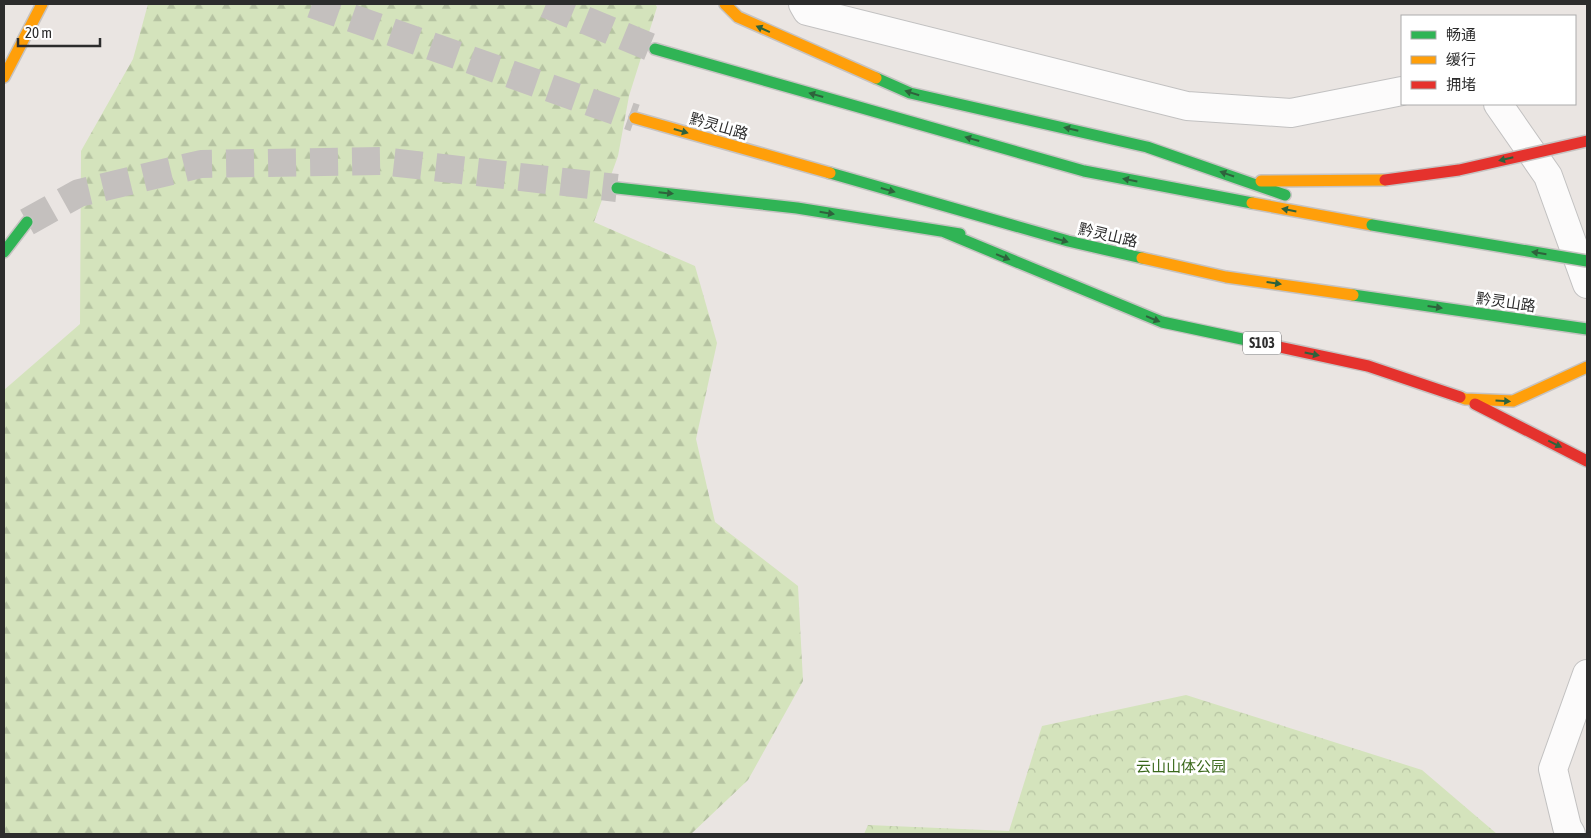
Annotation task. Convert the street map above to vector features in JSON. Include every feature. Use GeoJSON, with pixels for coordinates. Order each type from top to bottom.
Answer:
{"type":"FeatureCollection","features":[{"type":"Feature","properties":{"kind":"highway"},"geometry":{"type":"LineString","coordinates":[[4,78],[42,4]]}},
{"type":"Feature","properties":{"kind":"highway"},"geometry":{"type":"LineString","coordinates":[[725,4],[738,17],[910,93],[1147,147],[1372,225]]}},
{"type":"Feature","properties":{"kind":"highway"},"geometry":{"type":"LineString","coordinates":[[655,49],[1084,171],[1372,225],[1587,261]]}},
{"type":"Feature","properties":{"kind":"highway","name":"黔灵山路"},"geometry":{"type":"LineString","coordinates":[[634,118],[1068,241],[1226,276],[1587,329]]}},
{"type":"Feature","properties":{"kind":"highway"},"geometry":{"type":"LineString","coordinates":[[1246,181],[1385,180],[1459,170],[1587,141]]}},
{"type":"Feature","properties":{"kind":"highway"},"geometry":{"type":"LineString","coordinates":[[618,188],[797,208],[991,239]]}},
{"type":"Feature","properties":{"kind":"highway"},"geometry":{"type":"LineString","coordinates":[[4,252],[27,222]]}},
{"type":"Feature","properties":{"kind":"highway","name":"S103"},"geometry":{"type":"LineString","coordinates":[[942,231],[1162,322],[1368,366],[1465,398],[1513,401],[1587,367]]}},
{"type":"Feature","properties":{"kind":"highway"},"geometry":{"type":"LineString","coordinates":[[1059,250],[1226,276]]}},
{"type":"Feature","properties":{"kind":"highway"},"geometry":{"type":"LineString","coordinates":[[1465,398],[1587,461]]}},
{"type":"Feature","properties":{"kind":"street"},"geometry":{"type":"LineString","coordinates":[[803,4],[807,11],[1187,106],[1290,113],[1401,91]]}},
{"type":"Feature","properties":{"kind":"street"},"geometry":{"type":"LineString","coordinates":[[1499,105],[1548,176],[1587,284]]}},
{"type":"Feature","properties":{"kind":"street"},"geometry":{"type":"LineString","coordinates":[[1571,834],[1567,826],[1553,769],[1587,674]]}},
{"type":"Feature","properties":{"kind":"green space"},"geometry":{"type":"Polygon","coordinates":[[[148,4],[655,4],[657,7],[629,96],[618,156],[594,222],[695,266],[717,343],[696,439],[715,522],[798,586],[803,681],[748,780],[691,834],[4,834],[4,390],[80,324],[81,151],[133,59],[148,4]]]}},
{"type":"Feature","properties":{"kind":"green space","name":"云山山体公园"},"geometry":{"type":"Polygon","coordinates":[[[1186,695],[1422,770],[1497,834],[864,834],[868,825],[1009,831],[1042,726],[1186,695]]]}},
{"type":"Feature","properties":{"kind":"tunnel"},"geometry":{"type":"LineString","coordinates":[[312,4],[635,118]]}},
{"type":"Feature","properties":{"kind":"tunnel"},"geometry":{"type":"LineString","coordinates":[[546,4],[655,49]]}},
{"type":"Feature","properties":{"kind":"tunnel"},"geometry":{"type":"LineString","coordinates":[[27,222],[79,193],[201,164],[381,161],[617,188]]}},
{"type":"Feature","properties":{"kind":"traffic: fast"},"geometry":{"type":"LineString","coordinates":[[655,49],[1084,171],[1252,203]]}},
{"type":"Feature","properties":{"kind":"traffic: fast"},"geometry":{"type":"LineString","coordinates":[[876,78],[910,93],[1147,147],[1285,195]]}},
{"type":"Feature","properties":{"kind":"traffic: fast"},"geometry":{"type":"LineString","coordinates":[[830,173],[1068,241],[1142,258]]}},
{"type":"Feature","properties":{"kind":"traffic: fast"},"geometry":{"type":"LineString","coordinates":[[617,188],[797,208],[960,234]]}},
{"type":"Feature","properties":{"kind":"traffic: fast"},"geometry":{"type":"LineString","coordinates":[[4,252],[27,222]]}},
{"type":"Feature","properties":{"kind":"traffic: fast"},"geometry":{"type":"LineString","coordinates":[[1372,225],[1587,261]]}},
{"type":"Feature","properties":{"kind":"traffic: fast"},"geometry":{"type":"LineString","coordinates":[[942,231],[1162,322],[1256,342]]}},
{"type":"Feature","properties":{"kind":"traffic: fast"},"geometry":{"type":"LineString","coordinates":[[1353,295],[1587,329]]}},
{"type":"Feature","properties":{"kind":"traffic: slow"},"geometry":{"type":"LineString","coordinates":[[4,77],[42,4]]}},
{"type":"Feature","properties":{"kind":"traffic: slow"},"geometry":{"type":"LineString","coordinates":[[725,4],[738,17],[876,78]]}},
{"type":"Feature","properties":{"kind":"traffic: slow"},"geometry":{"type":"LineString","coordinates":[[635,118],[830,173]]}},
{"type":"Feature","properties":{"kind":"traffic: slow"},"geometry":{"type":"LineString","coordinates":[[1261,181],[1385,180]]}},
{"type":"Feature","properties":{"kind":"traffic: slow"},"geometry":{"type":"LineString","coordinates":[[1252,203],[1372,225]]}},
{"type":"Feature","properties":{"kind":"traffic: slow"},"geometry":{"type":"LineString","coordinates":[[1142,258],[1226,277],[1353,295]]}},
{"type":"Feature","properties":{"kind":"traffic: slow"},"geometry":{"type":"LineString","coordinates":[[1460,397],[1465,399],[1513,401],[1587,367]]}},
{"type":"Feature","properties":{"kind":"traffic: jam"},"geometry":{"type":"LineString","coordinates":[[1385,180],[1459,170],[1587,141]]}},
{"type":"Feature","properties":{"kind":"traffic: jam"},"geometry":{"type":"LineString","coordinates":[[1256,342],[1368,366],[1460,397]]}},
{"type":"Feature","properties":{"kind":"traffic: jam"},"geometry":{"type":"LineString","coordinates":[[1475,404],[1587,461]]}}]}
